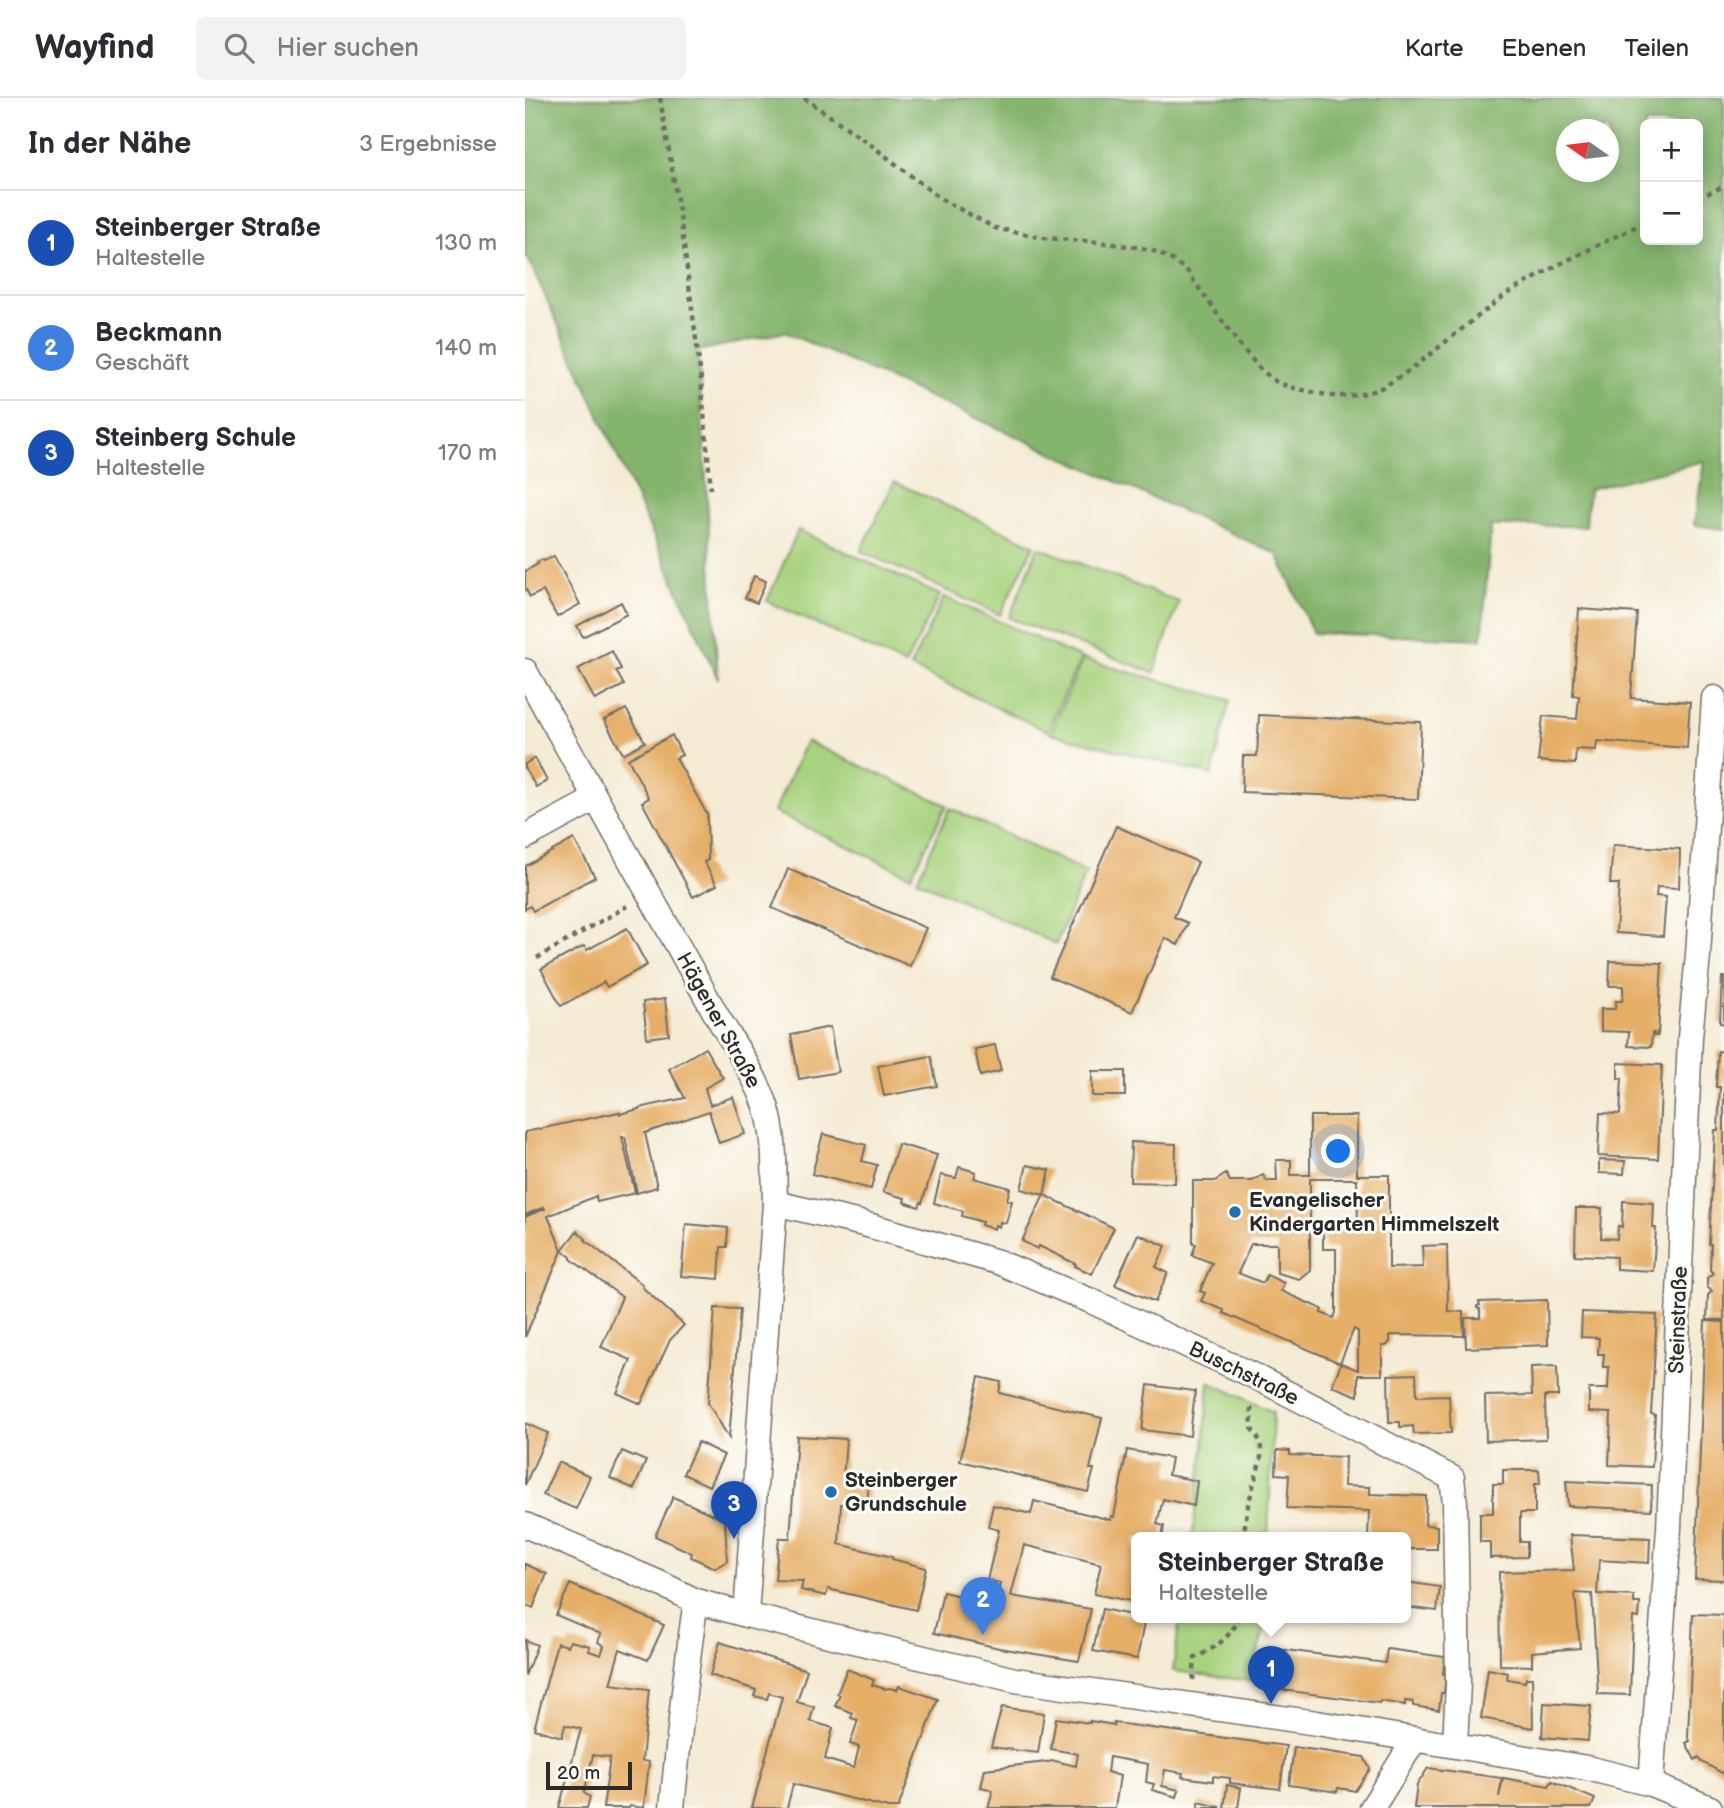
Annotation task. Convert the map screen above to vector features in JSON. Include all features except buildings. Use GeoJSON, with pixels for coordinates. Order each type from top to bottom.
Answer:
{"type":"FeatureCollection","features":[{"type":"Feature","properties":{"kind":"street","name":"Hägener Straße"},"geometry":{"type":"LineString","coordinates":[[525,671],[531,696],[595,799],[749,1069],[766,1107],[774,1147],[775,1203],[746,1615]]}},
{"type":"Feature","properties":{"kind":"street","name":"Steinstraße"},"geometry":{"type":"LineString","coordinates":[[1651,1784],[1669,1528],[1690,1037],[1698,954],[1714,853],[1714,698]]}},
{"type":"Feature","properties":{"kind":"street"},"geometry":{"type":"LineString","coordinates":[[525,837],[595,799]]}},
{"type":"Feature","properties":{"kind":"street","name":"Buschstraße"},"geometry":{"type":"LineString","coordinates":[[775,1203],[864,1224],[998,1262],[1091,1301],[1252,1375],[1452,1478],[1455,1503],[1458,1683],[1455,1745]]}},
{"type":"Feature","properties":{"kind":"street"},"geometry":{"type":"LineString","coordinates":[[525,1525],[696,1601],[1015,1680],[1317,1723],[1587,1768],[1651,1784],[1710,1808]]}},
{"type":"Feature","properties":{"kind":"street"},"geometry":{"type":"LineString","coordinates":[[672,1808],[674,1771],[696,1601]]}},
{"type":"Feature","properties":{"kind":"street"},"geometry":{"type":"LineString","coordinates":[[1372,1808],[1415,1739]]}},
{"type":"Feature","properties":{"kind":"path"},"geometry":{"type":"LineString","coordinates":[[660,98],[681,223],[696,337],[711,489]]}},
{"type":"Feature","properties":{"kind":"path"},"geometry":{"type":"LineString","coordinates":[[804,98],[866,141],[941,199],[995,228],[1044,239],[1142,248],[1172,260],[1187,271],[1238,343],[1261,370],[1275,381],[1289,387],[1331,396],[1357,394],[1383,387],[1410,370],[1505,295],[1640,224]]}},
{"type":"Feature","properties":{"kind":"path"},"geometry":{"type":"LineString","coordinates":[[1703,196],[1724,186]]}},
{"type":"Feature","properties":{"kind":"path"},"geometry":{"type":"LineString","coordinates":[[537,958],[648,894]]}},
{"type":"Feature","properties":{"kind":"path"},"geometry":{"type":"LineString","coordinates":[[1244,1532],[1261,1458],[1260,1441],[1252,1429],[1252,1375]]}},
{"type":"Feature","properties":{"kind":"path"},"geometry":{"type":"LineString","coordinates":[[1191,1705],[1195,1658],[1220,1644],[1237,1623]]}},
{"type":"Feature","properties":{"kind":"green space"},"geometry":{"type":"Polygon","coordinates":[[[525,98],[1724,98],[1724,529],[1694,525],[1704,461],[1589,489],[1586,526],[1491,526],[1482,639],[1313,633],[1277,554],[785,332],[698,351],[718,679],[528,258],[525,258],[525,98]]]}},
{"type":"Feature","properties":{"kind":"green space"},"geometry":{"type":"Polygon","coordinates":[[[894,482],[1034,545],[1000,615],[861,551],[894,482]]]}},
{"type":"Feature","properties":{"kind":"green space"},"geometry":{"type":"Polygon","coordinates":[[[798,530],[940,595],[905,665],[767,601],[798,530]]]}},
{"type":"Feature","properties":{"kind":"green space"},"geometry":{"type":"Polygon","coordinates":[[[1038,547],[1179,602],[1154,673],[1009,618],[1038,547]]]}},
{"type":"Feature","properties":{"kind":"green space"},"geometry":{"type":"Polygon","coordinates":[[[944,597],[1081,658],[1047,731],[910,667],[944,597]]]}},
{"type":"Feature","properties":{"kind":"green space"},"geometry":{"type":"Polygon","coordinates":[[[1083,659],[1230,700],[1212,775],[1050,733],[1083,659]]]}},
{"type":"Feature","properties":{"kind":"green space"},"geometry":{"type":"Polygon","coordinates":[[[806,741],[947,805],[911,876],[774,812],[806,741]]]}},
{"type":"Feature","properties":{"kind":"green space"},"geometry":{"type":"Polygon","coordinates":[[[950,808],[1086,872],[1056,944],[917,880],[950,808]]]}},
{"type":"Feature","properties":{"kind":"green space"},"geometry":{"type":"Polygon","coordinates":[[[1209,1382],[1273,1412],[1268,1532],[1193,1532],[1209,1382]]]}},
{"type":"Feature","properties":{"kind":"green space"},"geometry":{"type":"Polygon","coordinates":[[[1179,1623],[1266,1623],[1250,1681],[1173,1671],[1179,1623]]]}},
{"type":"Feature","properties":{"kind":"place","name":"Evangelischer Kindergarten Himmelszelt"},"geometry":{"type":"Point","coordinates":[1235,1212]}},
{"type":"Feature","properties":{"kind":"place","name":"Steinberger Grundschule"},"geometry":{"type":"Point","coordinates":[831,1492]}},
{"type":"Feature","properties":{"kind":"place","name":"Steinberg Schule"},"geometry":{"type":"Point","coordinates":[734,1539]}},
{"type":"Feature","properties":{"kind":"place","name":"Beckmann"},"geometry":{"type":"Point","coordinates":[983,1635]}},
{"type":"Feature","properties":{"kind":"place","name":"Steinberger Straße"},"geometry":{"type":"Point","coordinates":[1271,1704]}}]}
